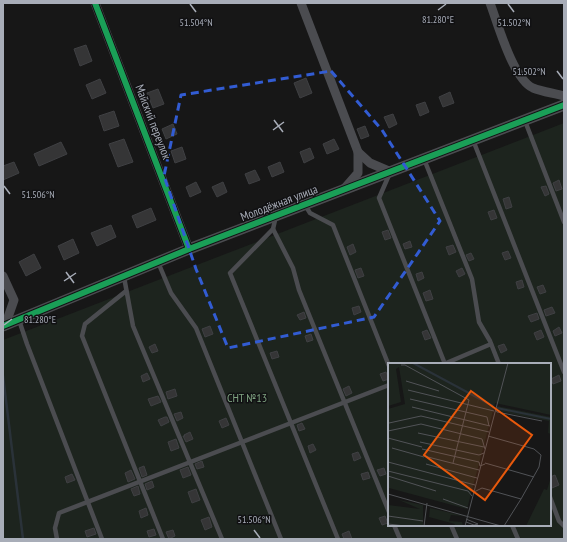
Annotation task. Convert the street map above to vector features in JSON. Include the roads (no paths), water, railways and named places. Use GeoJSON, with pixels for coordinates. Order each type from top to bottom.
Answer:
{"type":"FeatureCollection","features":[{"type":"Feature","properties":{"kind":"street","name":"Майский переулок"},"geometry":{"type":"LineString","coordinates":[[95,3],[189,249]]}},
{"type":"Feature","properties":{"kind":"street"},"geometry":{"type":"LineString","coordinates":[[301,3],[358,152],[358,173],[343,190]]}},
{"type":"Feature","properties":{"kind":"street"},"geometry":{"type":"LineString","coordinates":[[490,3],[514,66],[522,79],[533,88],[564,96]]}},
{"type":"Feature","properties":{"kind":"street","name":"Молодёжная улица"},"geometry":{"type":"LineString","coordinates":[[4,326],[189,249],[564,105]]}},
{"type":"Feature","properties":{"kind":"street"},"geometry":{"type":"LineString","coordinates":[[358,152],[370,163],[391,172]]}},
{"type":"Feature","properties":{"kind":"street"},"geometry":{"type":"LineString","coordinates":[[3,276],[14,300],[4,326]]}},
{"type":"Feature","properties":{"kind":"lane"},"geometry":{"type":"LineString","coordinates":[[524,120],[564,222]]}},
{"type":"Feature","properties":{"kind":"lane"},"geometry":{"type":"LineString","coordinates":[[473,140],[564,372]]}},
{"type":"Feature","properties":{"kind":"lane"},"geometry":{"type":"LineString","coordinates":[[424,159],[472,279],[479,322],[491,344],[499,363]]}},
{"type":"Feature","properties":{"kind":"lane"},"geometry":{"type":"LineString","coordinates":[[391,172],[379,198],[445,363]]}},
{"type":"Feature","properties":{"kind":"lane"},"geometry":{"type":"LineString","coordinates":[[305,205],[310,213],[333,226],[388,364]]}},
{"type":"Feature","properties":{"kind":"lane"},"geometry":{"type":"LineString","coordinates":[[276,216],[273,229],[230,273],[338,539]]}},
{"type":"Feature","properties":{"kind":"lane"},"geometry":{"type":"LineString","coordinates":[[273,229],[293,268],[299,290],[388,510]]}},
{"type":"Feature","properties":{"kind":"lane"},"geometry":{"type":"LineString","coordinates":[[158,262],[170,293],[196,328],[281,539]]}},
{"type":"Feature","properties":{"kind":"lane"},"geometry":{"type":"LineString","coordinates":[[124,276],[133,326],[222,539]]}},
{"type":"Feature","properties":{"kind":"lane"},"geometry":{"type":"LineString","coordinates":[[126,291],[85,324],[82,336],[162,539]]}},
{"type":"Feature","properties":{"kind":"lane"},"geometry":{"type":"LineString","coordinates":[[19,320],[102,539]]}},
{"type":"Feature","properties":{"kind":"lane"},"geometry":{"type":"LineString","coordinates":[[447,363],[491,344]]}},
{"type":"Feature","properties":{"kind":"lane"},"geometry":{"type":"LineString","coordinates":[[57,539],[55,528],[59,513],[388,385]]}},
{"type":"Feature","properties":{"kind":"lane"},"geometry":{"type":"LineString","coordinates":[[551,500],[559,521],[564,526]]}},
{"type":"Feature","properties":{"kind":"lane"},"geometry":{"type":"LineString","coordinates":[[394,526],[400,539]]}},
{"type":"Feature","properties":{"kind":"lane"},"geometry":{"type":"LineString","coordinates":[[451,526],[457,539]]}},
{"type":"Feature","properties":{"kind":"lane"},"geometry":{"type":"LineString","coordinates":[[512,526],[518,539]]}},
{"type":"Feature","properties":{"kind":"waterway"},"geometry":{"type":"LineString","coordinates":[[3,376],[23,539]]}},
{"type":"Feature","properties":{"kind":"park label","name":"СНТ №13"},"geometry":{"type":"Point","coordinates":[247,398]}}]}
